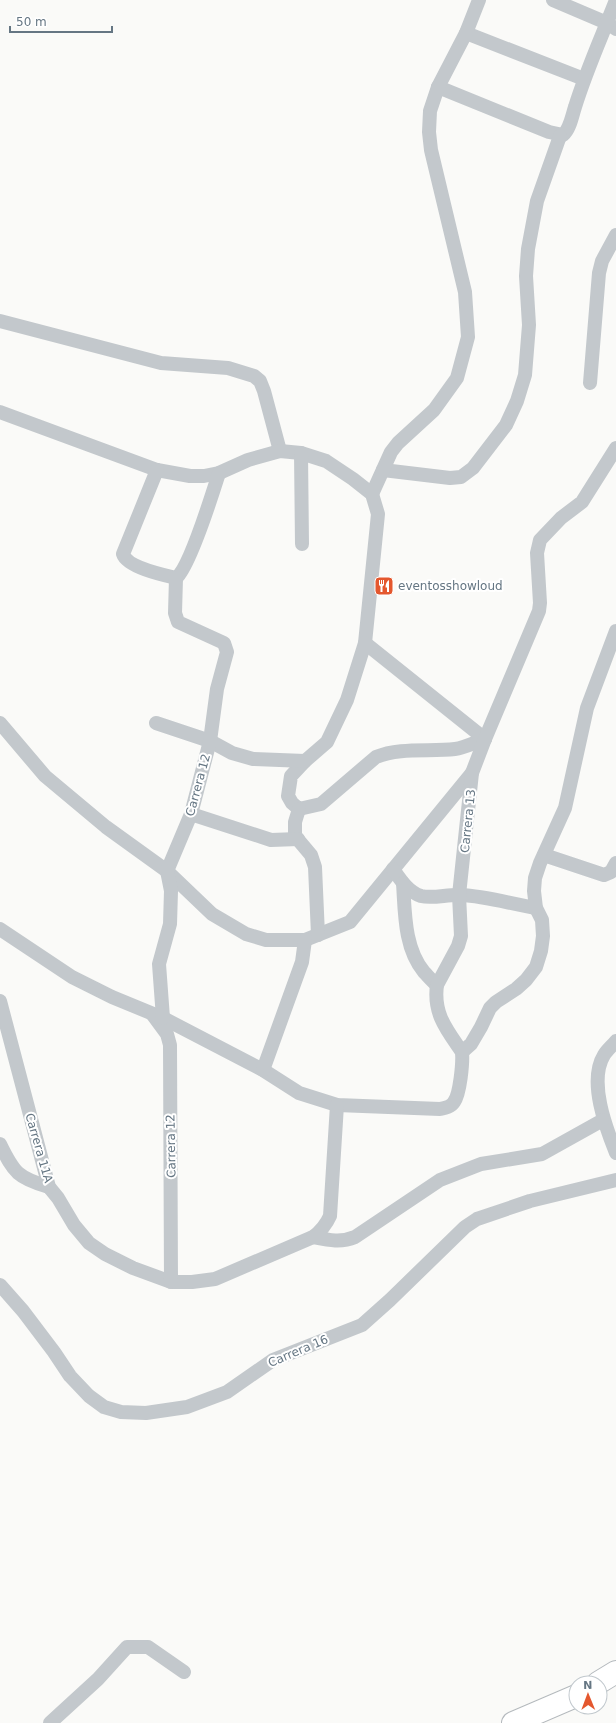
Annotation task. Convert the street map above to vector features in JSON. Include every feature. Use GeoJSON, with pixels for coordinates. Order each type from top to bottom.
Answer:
{"type":"FeatureCollection","features":[{"type":"Feature","properties":{"kind":"highway"},"geometry":{"type":"LineString","coordinates":[[513,1723],[568,1699]]}},
{"type":"Feature","properties":{"kind":"street"},"geometry":{"type":"LineString","coordinates":[[372,494],[391,452],[398,443],[434,410],[457,378],[468,338],[466,292],[431,150],[429,132],[430,111],[438,87],[466,33],[479,0]]}},
{"type":"Feature","properties":{"kind":"street"},"geometry":{"type":"LineString","coordinates":[[553,0],[612,26]]}},
{"type":"Feature","properties":{"kind":"street"},"geometry":{"type":"LineString","coordinates":[[383,470],[450,478],[461,477],[473,468],[506,425],[517,401],[525,375],[529,325],[526,276],[528,249],[537,201],[560,136],[565,133],[569,126],[584,79],[612,26],[616,0]]}},
{"type":"Feature","properties":{"kind":"street"},"geometry":{"type":"LineString","coordinates":[[466,33],[584,79]]}},
{"type":"Feature","properties":{"kind":"street"},"geometry":{"type":"LineString","coordinates":[[438,87],[560,136]]}},
{"type":"Feature","properties":{"kind":"street"},"geometry":{"type":"LineString","coordinates":[[590,383],[599,273],[602,261],[616,235]]}},
{"type":"Feature","properties":{"kind":"street"},"geometry":{"type":"LineString","coordinates":[[0,321],[161,363],[228,368],[254,376],[260,381],[264,391],[280,451]]}},
{"type":"Feature","properties":{"kind":"street"},"geometry":{"type":"LineString","coordinates":[[0,412],[157,470],[190,476],[204,476],[219,473],[248,460],[280,451],[301,453],[326,461],[372,494],[378,514],[365,643],[347,700],[327,742],[305,761],[291,776],[288,796],[292,803],[299,809]]}},
{"type":"Feature","properties":{"kind":"street","name":"Carrera 13"},"geometry":{"type":"LineString","coordinates":[[437,985],[446,971],[460,941],[459,895],[472,773],[539,611],[540,603],[537,553],[540,540],[561,518],[582,502],[616,448]]}},
{"type":"Feature","properties":{"kind":"street"},"geometry":{"type":"LineString","coordinates":[[301,453],[302,544]]}},
{"type":"Feature","properties":{"kind":"street"},"geometry":{"type":"LineString","coordinates":[[157,470],[123,554],[124,558],[129,562],[149,571],[176,578],[180,574],[189,557],[219,473]]}},
{"type":"Feature","properties":{"kind":"street","name":"Carrera 12"},"geometry":{"type":"LineString","coordinates":[[167,871],[191,814],[210,741],[217,689],[227,652],[224,643],[178,622],[175,613],[176,578]]}},
{"type":"Feature","properties":{"kind":"street"},"geometry":{"type":"LineString","coordinates":[[462,1052],[471,1044],[490,1008],[496,1002],[516,989],[526,980],[536,967],[541,951],[543,936],[542,920],[536,908],[534,891],[535,878],[566,808],[587,708],[616,631]]}},
{"type":"Feature","properties":{"kind":"street"},"geometry":{"type":"LineString","coordinates":[[365,643],[485,739]]}},
{"type":"Feature","properties":{"kind":"street"},"geometry":{"type":"LineString","coordinates":[[0,723],[45,776],[106,827],[167,871],[212,914],[246,934],[266,940],[304,940],[350,922],[472,773]]}},
{"type":"Feature","properties":{"kind":"street"},"geometry":{"type":"LineString","coordinates":[[156,723],[210,741],[232,753],[253,759],[305,761]]}},
{"type":"Feature","properties":{"kind":"street"},"geometry":{"type":"LineString","coordinates":[[299,809],[321,804],[381,754],[417,750],[458,749],[485,739]]}},
{"type":"Feature","properties":{"kind":"street"},"geometry":{"type":"LineString","coordinates":[[299,809],[295,822],[296,836],[311,855],[314,866],[318,935]]}},
{"type":"Feature","properties":{"kind":"street"},"geometry":{"type":"LineString","coordinates":[[191,814],[271,840],[298,839]]}},
{"type":"Feature","properties":{"kind":"street"},"geometry":{"type":"LineString","coordinates":[[544,855],[604,875],[611,872],[616,863]]}},
{"type":"Feature","properties":{"kind":"street"},"geometry":{"type":"LineString","coordinates":[[393,868],[403,883],[411,891],[421,896],[480,896],[506,903],[536,908]]}},
{"type":"Feature","properties":{"kind":"street"},"geometry":{"type":"LineString","coordinates":[[158,1016],[159,964],[170,924],[171,890],[167,871]]}},
{"type":"Feature","properties":{"kind":"street"},"geometry":{"type":"LineString","coordinates":[[0,928],[72,977],[112,997],[158,1016],[263,1070],[299,1093],[337,1105],[440,1109],[447,1107],[454,1102],[458,1091],[462,1052],[442,1024],[436,999],[437,985],[423,971],[414,954],[407,932],[403,883]]}},
{"type":"Feature","properties":{"kind":"street"},"geometry":{"type":"LineString","coordinates":[[263,1070],[302,962],[304,940]]}},
{"type":"Feature","properties":{"kind":"street","name":"Carrera 11A"},"geometry":{"type":"LineString","coordinates":[[0,1006],[49,1187],[58,1198],[74,1225],[89,1243],[105,1254],[133,1268],[171,1282]]}},
{"type":"Feature","properties":{"kind":"street","name":"Carrera 12"},"geometry":{"type":"LineString","coordinates":[[158,1016],[167,1034],[170,1046],[171,1282]]}},
{"type":"Feature","properties":{"kind":"street"},"geometry":{"type":"LineString","coordinates":[[616,1041],[603,1056],[599,1068],[598,1079],[603,1120],[616,1153]]}},
{"type":"Feature","properties":{"kind":"street"},"geometry":{"type":"LineString","coordinates":[[171,1282],[192,1282],[215,1279],[313,1237],[326,1225],[330,1216],[337,1105]]}},
{"type":"Feature","properties":{"kind":"street"},"geometry":{"type":"LineString","coordinates":[[313,1237],[335,1241],[346,1241],[440,1180],[481,1164],[542,1154],[603,1120]]}},
{"type":"Feature","properties":{"kind":"street"},"geometry":{"type":"LineString","coordinates":[[0,1144],[15,1172],[31,1182],[49,1187]]}},
{"type":"Feature","properties":{"kind":"street","name":"Carrera 16"},"geometry":{"type":"LineString","coordinates":[[0,1285],[23,1311],[70,1376],[89,1396],[104,1407],[121,1412],[146,1413],[187,1408],[227,1392],[273,1360],[362,1325],[465,1227],[477,1220],[530,1201],[616,1180]]}},
{"type":"Feature","properties":{"kind":"street"},"geometry":{"type":"LineString","coordinates":[[50,1723],[98,1679],[127,1647],[148,1647],[184,1672]]}},
{"type":"Feature","properties":{"kind":"place","name":"eventosshowloud"},"geometry":{"type":"Point","coordinates":[384,586]}}]}
